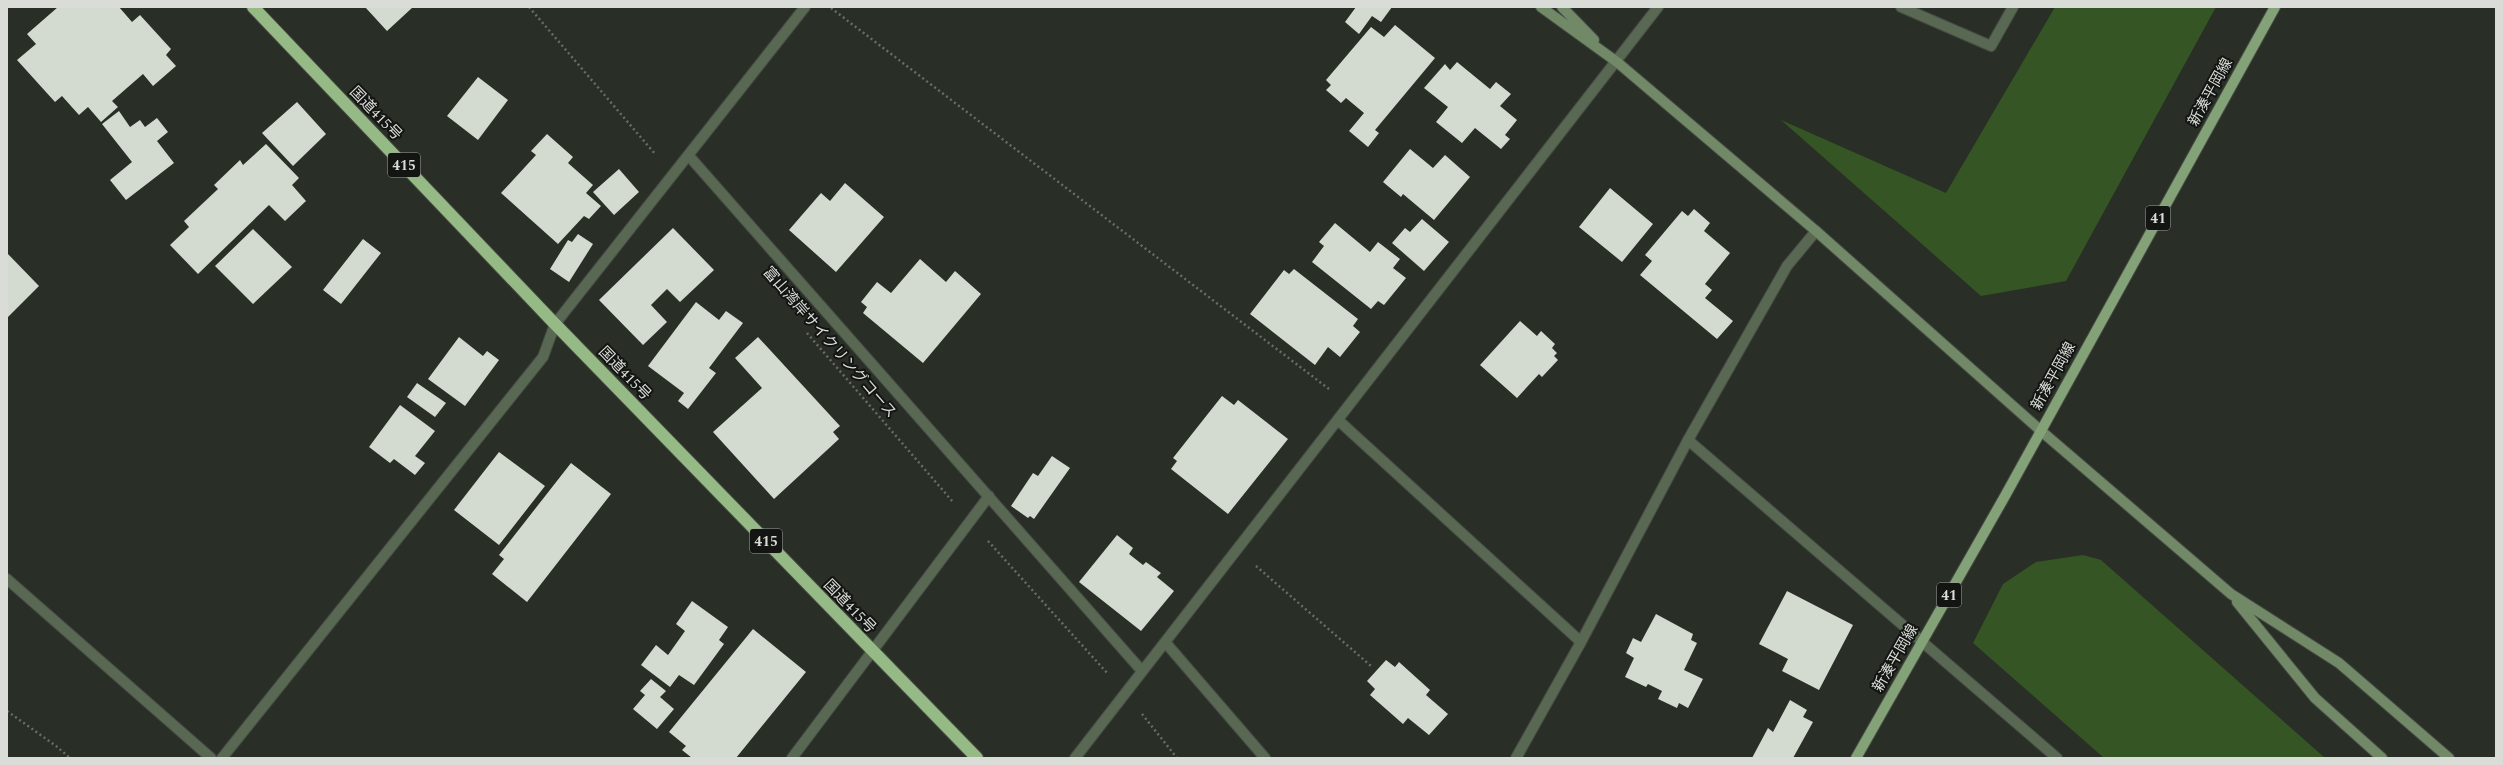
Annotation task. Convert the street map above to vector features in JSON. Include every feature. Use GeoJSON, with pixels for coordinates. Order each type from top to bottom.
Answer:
{"type":"FeatureCollection","features":[{"type":"Feature","properties":{"kind":"highway","name":"国道415号"},"geometry":{"type":"LineString","coordinates":[[253,7],[555,324],[977,758]]}},
{"type":"Feature","properties":{"kind":"main road","name":"新湊平岡線"},"geometry":{"type":"LineString","coordinates":[[1856,758],[2275,7]]}},
{"type":"Feature","properties":{"kind":"street"},"geometry":{"type":"LineString","coordinates":[[222,758],[543,357],[555,324],[805,7]]}},
{"type":"Feature","properties":{"kind":"street"},"geometry":{"type":"LineString","coordinates":[[1541,7],[1617,62],[1816,231],[2040,430],[2231,594],[2339,663],[2449,758]]}},
{"type":"Feature","properties":{"kind":"street"},"geometry":{"type":"LineString","coordinates":[[1562,7],[1617,62]]}},
{"type":"Feature","properties":{"kind":"street"},"geometry":{"type":"LineString","coordinates":[[1075,758],[1617,62],[1658,7]]}},
{"type":"Feature","properties":{"kind":"street"},"geometry":{"type":"LineString","coordinates":[[1901,7],[1991,46],[2013,7]]}},
{"type":"Feature","properties":{"kind":"street"},"geometry":{"type":"LineString","coordinates":[[689,156],[1142,671]]}},
{"type":"Feature","properties":{"kind":"street"},"geometry":{"type":"LineString","coordinates":[[1516,758],[1582,642],[1688,440],[1787,266],[1816,231]]}},
{"type":"Feature","properties":{"kind":"street"},"geometry":{"type":"LineString","coordinates":[[1338,420],[1582,642]]}},
{"type":"Feature","properties":{"kind":"street"},"geometry":{"type":"LineString","coordinates":[[1688,440],[2057,758]]}},
{"type":"Feature","properties":{"kind":"street"},"geometry":{"type":"LineString","coordinates":[[792,758],[989,496]]}},
{"type":"Feature","properties":{"kind":"street"},"geometry":{"type":"LineString","coordinates":[[7,579],[211,758]]}},
{"type":"Feature","properties":{"kind":"street"},"geometry":{"type":"LineString","coordinates":[[2231,594],[2315,698],[2382,758]]}},
{"type":"Feature","properties":{"kind":"street"},"geometry":{"type":"LineString","coordinates":[[1165,642],[1265,758]]}},
{"type":"Feature","properties":{"kind":"path"},"geometry":{"type":"LineString","coordinates":[[529,7],[661,161]]}},
{"type":"Feature","properties":{"kind":"path"},"geometry":{"type":"LineString","coordinates":[[829,7],[1350,405]]}},
{"type":"Feature","properties":{"kind":"path","name":"富山湾岸サイクリングコース"},"geometry":{"type":"LineString","coordinates":[[804,328],[954,503]]}},
{"type":"Feature","properties":{"kind":"path"},"geometry":{"type":"LineString","coordinates":[[987,540],[1108,674]]}},
{"type":"Feature","properties":{"kind":"path"},"geometry":{"type":"LineString","coordinates":[[1237,550],[1371,666]]}},
{"type":"Feature","properties":{"kind":"path"},"geometry":{"type":"LineString","coordinates":[[7,711],[56,746],[70,758]]}},
{"type":"Feature","properties":{"kind":"path"},"geometry":{"type":"LineString","coordinates":[[1143,715],[1177,758]]}},
{"type":"Feature","properties":{"kind":"green space"},"geometry":{"type":"Polygon","coordinates":[[[2055,7],[2216,7],[2066,281],[1981,296],[1781,120],[1946,193],[2055,7]]]}},
{"type":"Feature","properties":{"kind":"green space"},"geometry":{"type":"Polygon","coordinates":[[[2083,555],[2101,560],[2325,758],[2104,758],[1973,643],[2003,584],[2036,562],[2083,555]]]}},
{"type":"Feature","properties":{"kind":"building"},"geometry":{"type":"Polygon","coordinates":[[[58,7],[119,7],[132,22],[140,15],[171,49],[166,55],[176,66],[153,86],[143,74],[112,101],[118,107],[101,122],[88,107],[79,115],[62,96],[55,102],[17,60],[36,44],[27,34],[58,7]]]}},
{"type":"Feature","properties":{"kind":"building"},"geometry":{"type":"Polygon","coordinates":[[[365,7],[413,7],[387,31],[365,7]]]}},
{"type":"Feature","properties":{"kind":"building"},"geometry":{"type":"Polygon","coordinates":[[[1356,7],[1392,7],[1381,22],[1372,16],[1359,34],[1345,22],[1356,7]]]}},
{"type":"Feature","properties":{"kind":"building"},"geometry":{"type":"Polygon","coordinates":[[[1395,25],[1435,58],[1375,130],[1379,133],[1368,147],[1349,131],[1364,113],[1346,98],[1341,103],[1326,90],[1331,85],[1326,80],[1371,27],[1384,37],[1395,25]]]}},
{"type":"Feature","properties":{"kind":"building"},"geometry":{"type":"Polygon","coordinates":[[[1457,62],[1490,89],[1496,82],[1511,94],[1500,106],[1517,120],[1505,135],[1510,139],[1501,149],[1475,128],[1462,143],[1436,122],[1448,107],[1424,88],[1445,64],[1450,70],[1457,62]]]}},
{"type":"Feature","properties":{"kind":"building"},"geometry":{"type":"Polygon","coordinates":[[[478,77],[508,100],[478,140],[447,116],[478,77]]]}},
{"type":"Feature","properties":{"kind":"building"},"geometry":{"type":"Polygon","coordinates":[[[297,102],[326,134],[293,166],[262,133],[297,102]]]}},
{"type":"Feature","properties":{"kind":"building"},"geometry":{"type":"Polygon","coordinates":[[[119,111],[130,127],[140,120],[145,127],[157,118],[168,132],[157,141],[174,163],[126,200],[110,180],[132,162],[102,124],[119,111]]]}},
{"type":"Feature","properties":{"kind":"building"},"geometry":{"type":"Polygon","coordinates":[[[547,134],[573,157],[568,163],[593,185],[586,193],[601,206],[589,219],[584,216],[558,244],[501,193],[536,155],[531,151],[547,134]]]}},
{"type":"Feature","properties":{"kind":"building"},"geometry":{"type":"Polygon","coordinates":[[[266,144],[299,178],[292,185],[306,201],[285,221],[269,205],[198,274],[170,245],[189,227],[184,221],[218,189],[214,185],[240,160],[243,165],[266,144]]]}},
{"type":"Feature","properties":{"kind":"building"},"geometry":{"type":"Polygon","coordinates":[[[1410,149],[1433,168],[1445,155],[1470,177],[1434,220],[1403,194],[1401,197],[1383,182],[1410,149]]]}},
{"type":"Feature","properties":{"kind":"building"},"geometry":{"type":"Polygon","coordinates":[[[619,169],[639,192],[614,215],[593,192],[619,169]]]}},
{"type":"Feature","properties":{"kind":"building"},"geometry":{"type":"Polygon","coordinates":[[[845,183],[884,217],[836,272],[789,230],[821,193],[830,201],[845,183]]]}},
{"type":"Feature","properties":{"kind":"building"},"geometry":{"type":"Polygon","coordinates":[[[1610,188],[1653,224],[1622,262],[1579,227],[1610,188]]]}},
{"type":"Feature","properties":{"kind":"building"},"geometry":{"type":"Polygon","coordinates":[[[1694,209],[1710,223],[1704,231],[1730,253],[1705,284],[1712,290],[1705,298],[1733,321],[1717,339],[1640,275],[1652,261],[1645,255],[1682,211],[1688,216],[1694,209]]]}},
{"type":"Feature","properties":{"kind":"building"},"geometry":{"type":"Polygon","coordinates":[[[1422,219],[1449,242],[1424,271],[1392,243],[1405,228],[1410,232],[1422,219]]]}},
{"type":"Feature","properties":{"kind":"building"},"geometry":{"type":"Polygon","coordinates":[[[1335,223],[1370,252],[1378,242],[1400,259],[1393,268],[1406,278],[1384,305],[1378,301],[1371,309],[1312,262],[1324,246],[1319,242],[1335,223]]]}},
{"type":"Feature","properties":{"kind":"building"},"geometry":{"type":"Polygon","coordinates":[[[673,228],[714,270],[680,302],[667,289],[651,305],[667,322],[643,345],[599,300],[673,228]]]}},
{"type":"Feature","properties":{"kind":"building"},"geometry":{"type":"Polygon","coordinates":[[[253,229],[292,267],[253,304],[215,266],[253,229]]]}},
{"type":"Feature","properties":{"kind":"building"},"geometry":{"type":"Polygon","coordinates":[[[578,234],[593,244],[569,282],[550,269],[568,240],[572,242],[578,234]]]}},
{"type":"Feature","properties":{"kind":"building"},"geometry":{"type":"Polygon","coordinates":[[[363,239],[381,253],[341,304],[323,290],[363,239]]]}},
{"type":"Feature","properties":{"kind":"building"},"geometry":{"type":"Polygon","coordinates":[[[7,253],[39,286],[7,318],[7,253]]]}},
{"type":"Feature","properties":{"kind":"building"},"geometry":{"type":"Polygon","coordinates":[[[920,259],[946,282],[955,271],[981,294],[923,363],[863,313],[867,307],[861,302],[877,282],[891,293],[920,259]]]}},
{"type":"Feature","properties":{"kind":"building"},"geometry":{"type":"Polygon","coordinates":[[[1294,269],[1358,319],[1353,326],[1360,332],[1340,357],[1328,347],[1315,365],[1250,314],[1284,270],[1289,274],[1294,269]]]}},
{"type":"Feature","properties":{"kind":"building"},"geometry":{"type":"Polygon","coordinates":[[[696,302],[719,320],[726,311],[743,323],[709,368],[716,373],[688,409],[678,401],[684,393],[648,366],[696,302]]]}},
{"type":"Feature","properties":{"kind":"building"},"geometry":{"type":"Polygon","coordinates":[[[1520,321],[1537,336],[1541,331],[1555,344],[1552,348],[1557,353],[1554,356],[1558,360],[1542,377],[1539,374],[1517,398],[1480,365],[1520,321]]]}},
{"type":"Feature","properties":{"kind":"building"},"geometry":{"type":"Polygon","coordinates":[[[459,337],[483,356],[487,351],[499,360],[465,406],[428,379],[459,337]]]}},
{"type":"Feature","properties":{"kind":"building"},"geometry":{"type":"Polygon","coordinates":[[[758,337],[840,426],[833,432],[839,439],[774,499],[713,432],[762,388],[735,358],[758,337]]]}},
{"type":"Feature","properties":{"kind":"building"},"geometry":{"type":"Polygon","coordinates":[[[417,383],[446,403],[435,417],[407,397],[417,383]]]}},
{"type":"Feature","properties":{"kind":"building"},"geometry":{"type":"Polygon","coordinates":[[[1222,396],[1234,405],[1238,400],[1288,439],[1228,514],[1171,469],[1177,461],[1173,458],[1222,396]]]}},
{"type":"Feature","properties":{"kind":"building"},"geometry":{"type":"Polygon","coordinates":[[[400,405],[435,431],[415,456],[425,463],[415,475],[394,459],[390,463],[369,447],[400,405]]]}},
{"type":"Feature","properties":{"kind":"building"},"geometry":{"type":"Polygon","coordinates":[[[499,452],[545,486],[499,545],[454,510],[499,452]]]}},
{"type":"Feature","properties":{"kind":"building"},"geometry":{"type":"Polygon","coordinates":[[[1052,456],[1070,468],[1034,519],[1030,516],[1028,518],[1011,506],[1033,473],[1038,476],[1052,456]]]}},
{"type":"Feature","properties":{"kind":"building"},"geometry":{"type":"Polygon","coordinates":[[[571,463],[611,494],[527,602],[492,574],[504,559],[499,555],[571,463]]]}},
{"type":"Feature","properties":{"kind":"building"},"geometry":{"type":"Polygon","coordinates":[[[1117,535],[1133,548],[1129,554],[1143,565],[1146,562],[1161,573],[1157,577],[1174,591],[1141,631],[1079,582],[1117,535]]]}},
{"type":"Feature","properties":{"kind":"building"},"geometry":{"type":"Polygon","coordinates":[[[1787,591],[1853,625],[1819,690],[1782,671],[1788,659],[1759,644],[1787,591]]]}},
{"type":"Feature","properties":{"kind":"building"},"geometry":{"type":"Polygon","coordinates":[[[692,601],[728,627],[719,640],[724,644],[694,685],[679,675],[670,687],[641,665],[656,645],[668,655],[685,631],[676,624],[692,601]]]}},
{"type":"Feature","properties":{"kind":"building"},"geometry":{"type":"Polygon","coordinates":[[[1656,614],[1693,634],[1691,640],[1697,643],[1684,670],[1703,679],[1688,708],[1679,703],[1677,708],[1658,699],[1662,691],[1648,684],[1646,687],[1625,677],[1634,658],[1626,653],[1633,638],[1641,642],[1656,614]]]}},
{"type":"Feature","properties":{"kind":"building"},"geometry":{"type":"Polygon","coordinates":[[[753,629],[806,672],[736,758],[692,758],[682,750],[686,746],[669,732],[753,629]]]}},
{"type":"Feature","properties":{"kind":"building"},"geometry":{"type":"Polygon","coordinates":[[[1386,660],[1395,667],[1399,662],[1430,690],[1426,695],[1448,714],[1429,735],[1408,718],[1403,724],[1370,695],[1375,689],[1367,681],[1386,660]]]}},
{"type":"Feature","properties":{"kind":"building"},"geometry":{"type":"Polygon","coordinates":[[[651,679],[666,691],[660,697],[674,709],[657,729],[633,709],[645,695],[640,691],[651,679]]]}},
{"type":"Feature","properties":{"kind":"building"},"geometry":{"type":"Polygon","coordinates":[[[1790,700],[1807,710],[1803,717],[1813,722],[1793,758],[1752,758],[1768,728],[1773,732],[1790,700]]]}}]}
